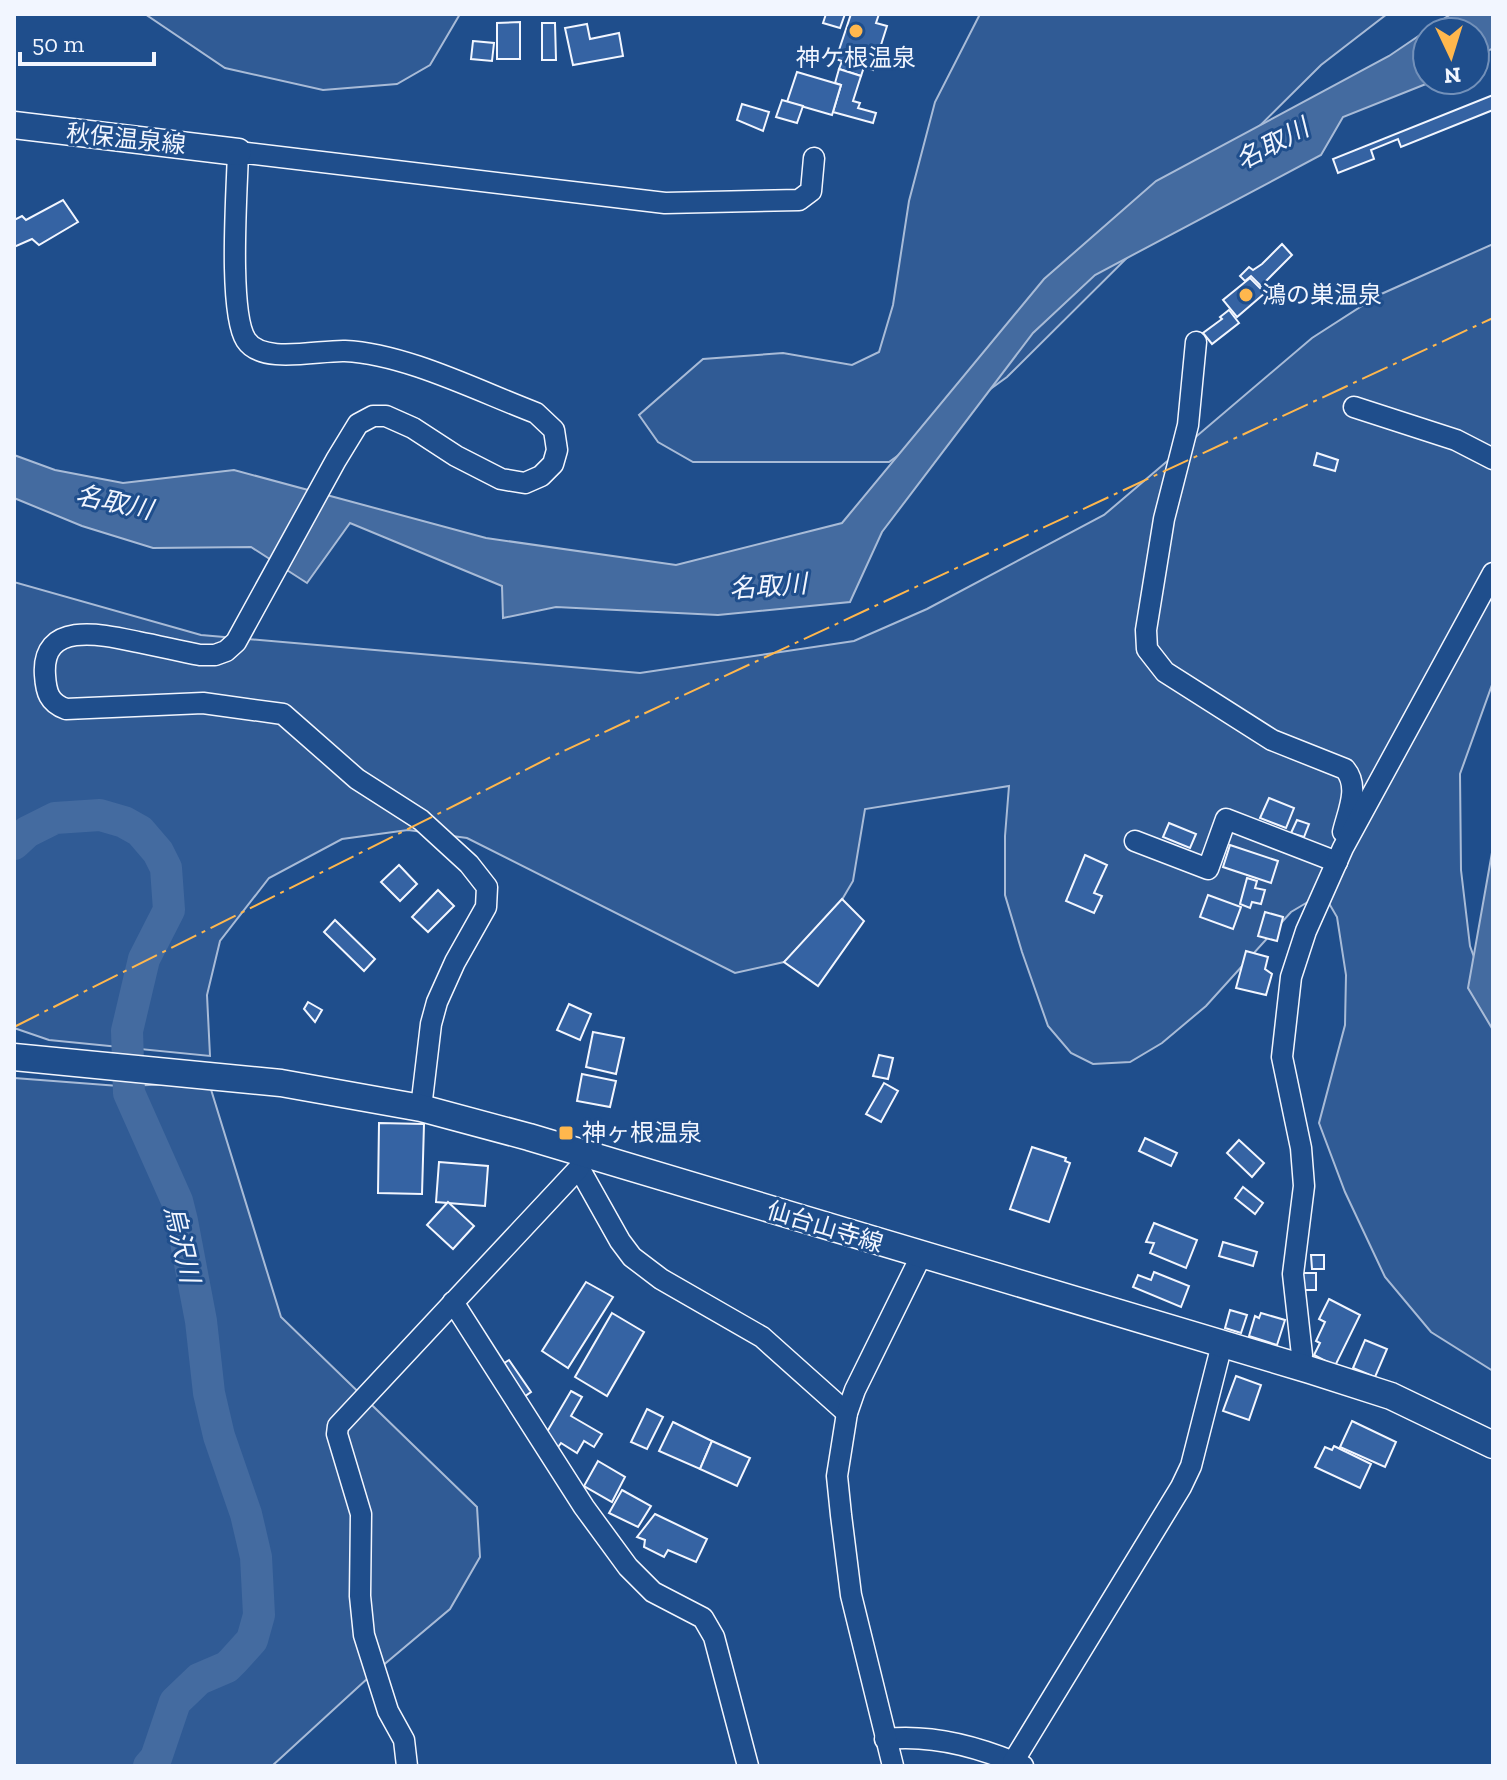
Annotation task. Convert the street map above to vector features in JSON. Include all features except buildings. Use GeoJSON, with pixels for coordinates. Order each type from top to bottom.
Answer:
{"type":"FeatureCollection","features":[{"type":"Feature","properties":{"kind":"main road","name":"秋保温泉線"},"geometry":{"type":"LineString","coordinates":[[14,125],[238,152]]}},
{"type":"Feature","properties":{"kind":"main road","name":"仙台山寺線"},"geometry":{"type":"LineString","coordinates":[[14,1057],[281,1083],[421,1108],[529,1137],[580,1161],[921,1256],[1391,1396],[1493,1445]]}},
{"type":"Feature","properties":{"kind":"street"},"geometry":{"type":"LineString","coordinates":[[421,1108],[431,1024],[437,1002],[486,907],[487,887],[469,864],[421,820],[357,779],[283,714],[203,703],[66,709],[54,705],[48,694],[45,672],[48,655],[56,643],[70,636],[90,632],[200,655],[226,651],[236,642],[358,424],[373,416],[386,416],[413,428],[456,456],[501,479],[525,483],[541,476],[553,464],[557,450],[554,430],[536,413],[369,352],[265,354],[247,343],[236,310],[238,152],[665,203],[799,200],[811,191],[814,158]]}},
{"type":"Feature","properties":{"kind":"street"},"geometry":{"type":"LineString","coordinates":[[1196,342],[1188,425],[1164,519],[1146,630],[1147,649],[1165,672],[1272,740],[1345,769],[1351,775],[1352,795],[1340,855]]}},
{"type":"Feature","properties":{"kind":"street"},"geometry":{"type":"LineString","coordinates":[[1354,407],[1456,440],[1493,459]]}},
{"type":"Feature","properties":{"kind":"street"},"geometry":{"type":"LineString","coordinates":[[1297,1367],[1302,1355],[1293,1274],[1304,1186],[1301,1148],[1282,1057],[1291,977],[1306,931],[1340,855],[1493,573]]}},
{"type":"Feature","properties":{"kind":"street"},"geometry":{"type":"LineString","coordinates":[[1135,841],[1208,869],[1226,819],[1340,855]]}},
{"type":"Feature","properties":{"kind":"street"},"geometry":{"type":"LineString","coordinates":[[407,1766],[404,1740],[388,1711],[364,1635],[360,1596],[361,1514],[337,1434],[338,1426],[580,1161],[620,1241],[632,1257],[661,1279],[762,1337],[847,1413]]}},
{"type":"Feature","properties":{"kind":"street"},"geometry":{"type":"LineString","coordinates":[[893,1766],[851,1595],[837,1476],[847,1413],[855,1390],[921,1256]]}},
{"type":"Feature","properties":{"kind":"street"},"geometry":{"type":"LineString","coordinates":[[453,1302],[584,1507],[628,1567],[653,1592],[703,1618],[714,1637],[748,1766]]}},
{"type":"Feature","properties":{"kind":"street"},"geometry":{"type":"LineString","coordinates":[[885,1739],[907,1737],[960,1744],[1018,1764],[1181,1487],[1191,1466],[1222,1344]]}},
{"type":"Feature","properties":{"kind":"shaded area"},"geometry":{"type":"Polygon","coordinates":[[[145,14],[460,14],[430,65],[397,84],[323,90],[225,68],[145,14]]]}},
{"type":"Feature","properties":{"kind":"shaded area"},"geometry":{"type":"Polygon","coordinates":[[[980,14],[1387,14],[1321,65],[1007,377],[889,462],[693,462],[658,442],[639,415],[703,359],[783,353],[852,365],[879,352],[893,305],[909,201],[935,102],[980,14]]]}},
{"type":"Feature","properties":{"kind":"shaded area"},"geometry":{"type":"Polygon","coordinates":[[[1493,244],[1493,682],[1460,774],[1461,870],[1470,946],[1493,1009],[1493,1371],[1431,1332],[1385,1277],[1345,1192],[1319,1123],[1345,1025],[1346,975],[1337,917],[1323,893],[1291,912],[1206,1006],[1162,1043],[1130,1062],[1093,1064],[1071,1053],[1048,1026],[1022,952],[1005,895],[1009,786],[865,809],[853,881],[827,925],[784,962],[735,973],[467,838],[408,830],[342,839],[269,878],[220,941],[207,995],[210,1056],[49,1040],[14,1028],[14,582],[201,635],[640,673],[854,641],[927,609],[1104,515],[1312,338],[1379,295],[1493,244]]]}},
{"type":"Feature","properties":{"kind":"shaded area"},"geometry":{"type":"Polygon","coordinates":[[[14,1078],[119,1086],[209,1083],[281,1317],[477,1507],[480,1557],[450,1609],[368,1678],[272,1766],[14,1766],[14,1078]]]}},
{"type":"Feature","properties":{"kind":"water"},"geometry":{"type":"Polygon","coordinates":[[[1493,14],[1493,48],[1491,16],[1448,16],[1493,14]]]}},
{"type":"Feature","properties":{"kind":"water","name":"名取川"},"geometry":{"type":"Polygon","coordinates":[[[1411,41],[1411,90],[1343,117],[1321,155],[1095,275],[1033,333],[882,532],[850,602],[718,615],[556,607],[503,618],[502,586],[350,523],[307,583],[251,547],[153,548],[82,526],[14,498],[14,455],[55,470],[123,483],[234,470],[486,538],[676,565],[842,523],[1044,279],[1156,181],[1389,56],[1411,41]]]}},
{"type":"Feature","properties":{"kind":"water"},"geometry":{"type":"Polygon","coordinates":[[[1493,847],[1493,1030],[1468,988],[1493,847]]]}},
{"type":"Feature","properties":{"kind":"waterway","name":"烏沢川"},"geometry":{"type":"LineString","coordinates":[[14,844],[27,832],[55,818],[100,815],[124,822],[140,831],[158,852],[166,868],[169,910],[144,959],[127,1031],[129,1093],[177,1201],[182,1221],[201,1321],[209,1393],[256,1557],[259,1615],[252,1640],[233,1661],[227,1667],[199,1679],[175,1702],[156,1758],[149,1766]]}},
{"type":"Feature","properties":{"kind":"power"},"geometry":{"type":"LineString","coordinates":[[14,1027],[551,757],[1493,318]]}},
{"type":"Feature","properties":{"kind":"place","name":"神ケ根温泉"},"geometry":{"type":"Point","coordinates":[856,31]}},
{"type":"Feature","properties":{"kind":"place","name":"鴻の巣温泉"},"geometry":{"type":"Point","coordinates":[1246,295]}},
{"type":"Feature","properties":{"kind":"place","name":"神ヶ根温泉"},"geometry":{"type":"Point","coordinates":[566,1133]}}]}
